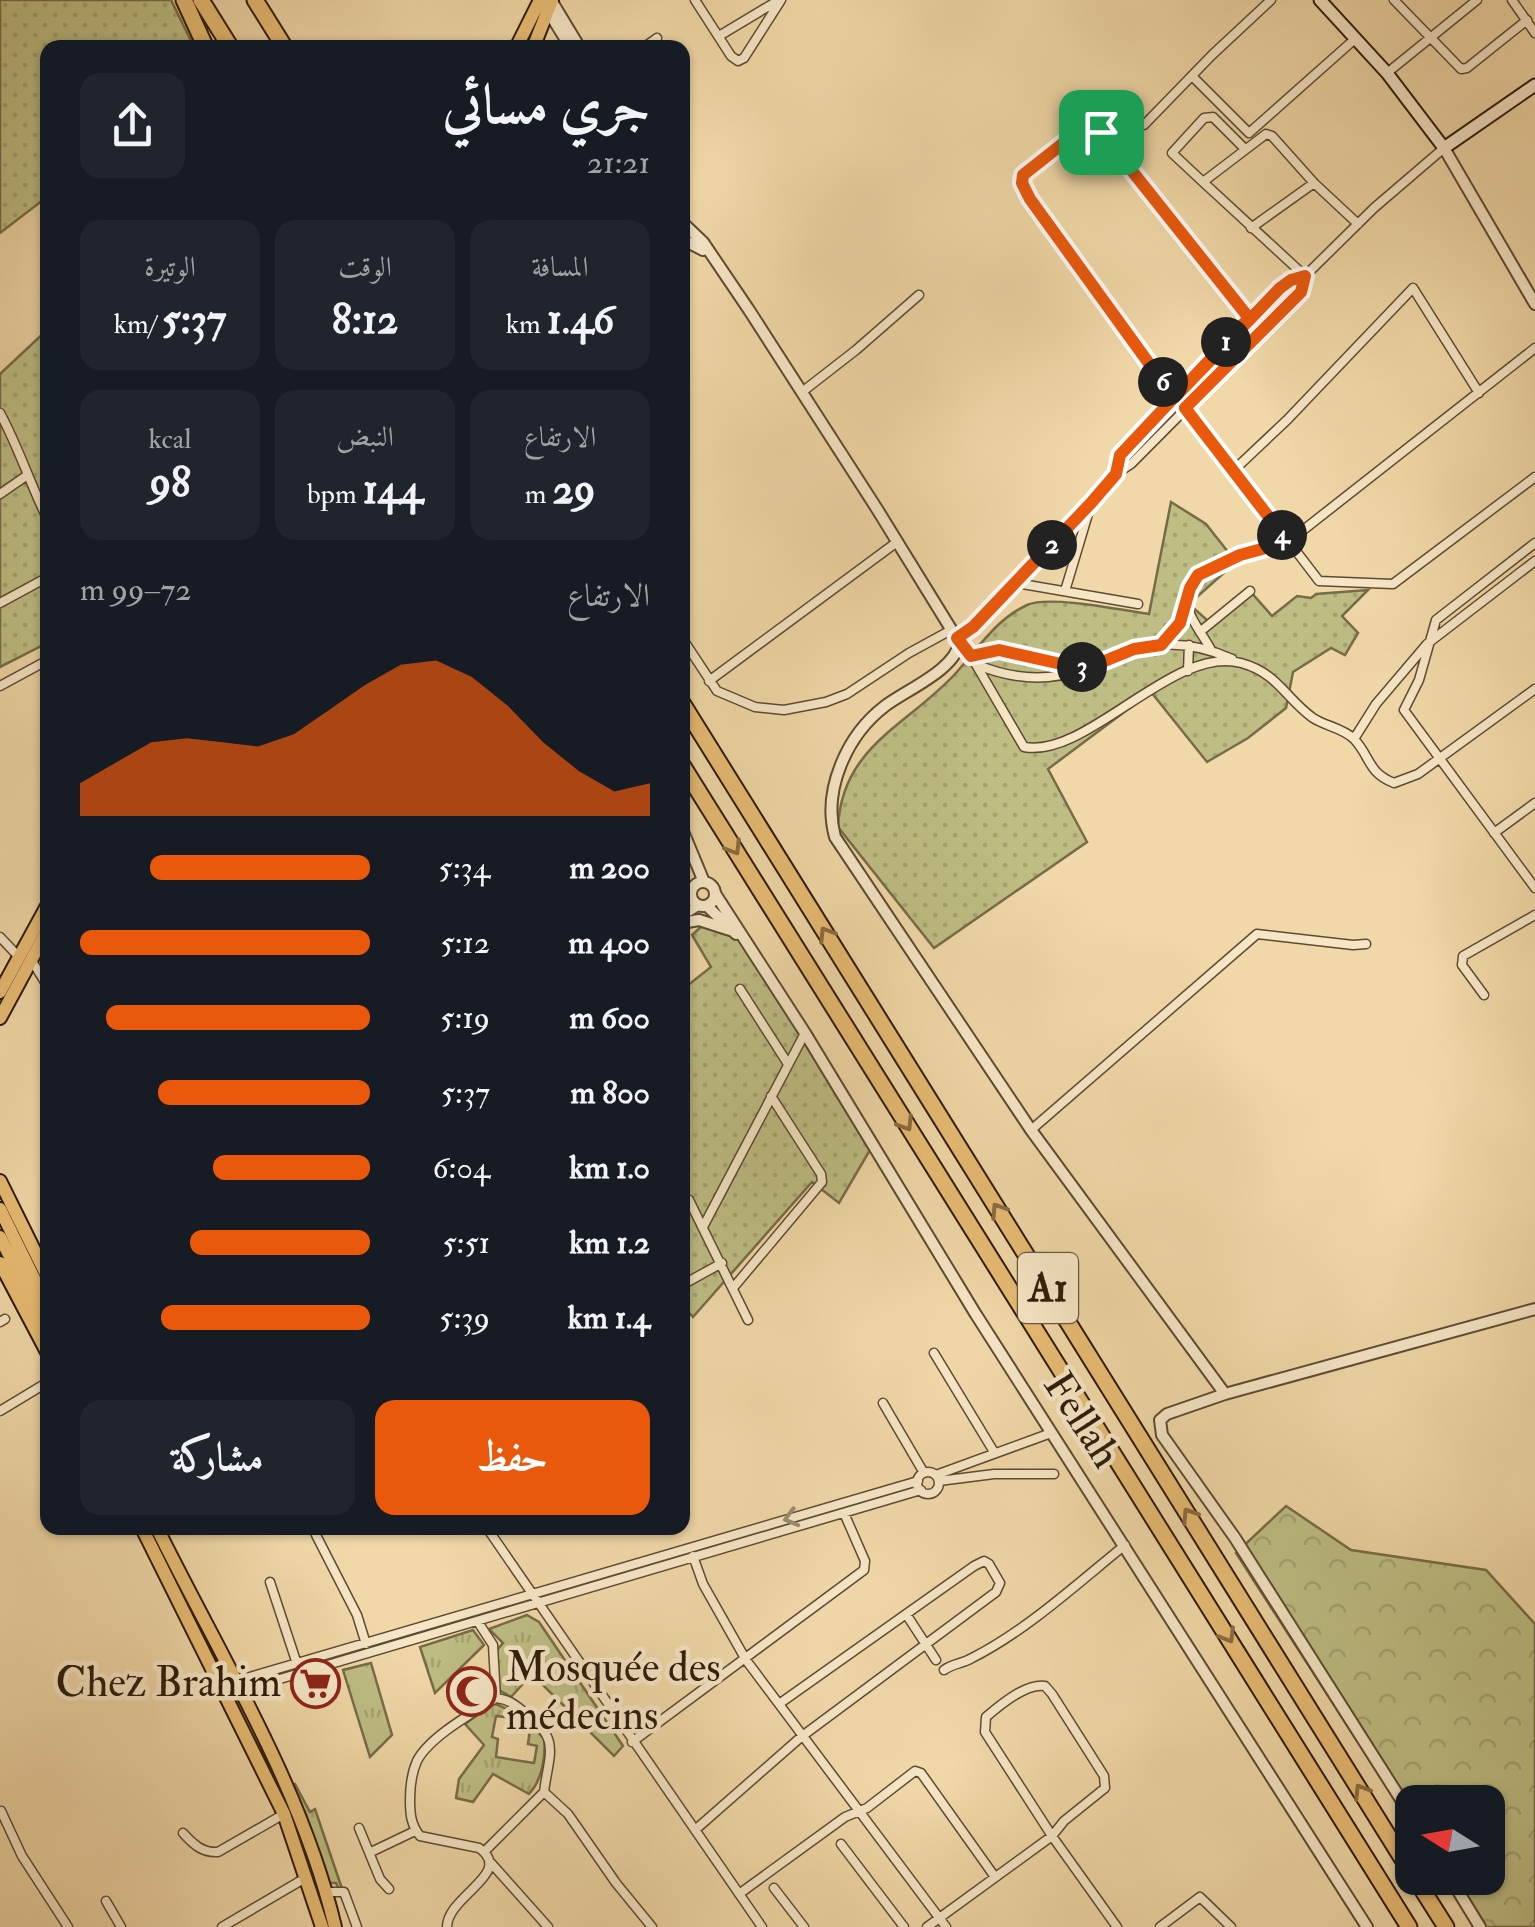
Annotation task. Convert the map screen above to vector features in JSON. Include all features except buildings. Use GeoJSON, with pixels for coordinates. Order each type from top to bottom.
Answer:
{"type":"FeatureCollection","features":[{"type":"Feature","properties":{"kind":"highway"},"geometry":{"type":"LineString","coordinates":[[184,0],[202,40]]}},
{"type":"Feature","properties":{"kind":"highway"},"geometry":{"type":"LineString","coordinates":[[201,0],[226,40]]}},
{"type":"Feature","properties":{"kind":"highway"},"geometry":{"type":"LineString","coordinates":[[244,0],[268,40]]}},
{"type":"Feature","properties":{"kind":"highway"},"geometry":{"type":"LineString","coordinates":[[254,0],[280,40]]}},
{"type":"Feature","properties":{"kind":"highway","name":"A1"},"geometry":{"type":"LineString","coordinates":[[690,714],[1395,1846]]}},
{"type":"Feature","properties":{"kind":"highway","name":"A1"},"geometry":{"type":"LineString","coordinates":[[690,778],[1409,1927]]}},
{"type":"Feature","properties":{"kind":"highway","name":"A1"},"geometry":{"type":"LineString","coordinates":[[1426,1895],[1446,1927]]}},
{"type":"Feature","properties":{"kind":"main road"},"geometry":{"type":"LineString","coordinates":[[1320,0],[1387,73],[1444,148],[1533,90]]}},
{"type":"Feature","properties":{"kind":"main road"},"geometry":{"type":"LineString","coordinates":[[522,40],[548,2]]}},
{"type":"Feature","properties":{"kind":"main road"},"geometry":{"type":"LineString","coordinates":[[536,40],[548,2]]}},
{"type":"Feature","properties":{"kind":"main road"},"geometry":{"type":"LineString","coordinates":[[0,1018],[40,921]]}},
{"type":"Feature","properties":{"kind":"main road"},"geometry":{"type":"LineString","coordinates":[[0,992],[40,938]]}},
{"type":"Feature","properties":{"kind":"main road"},"geometry":{"type":"LineString","coordinates":[[0,1181],[40,1262]]}},
{"type":"Feature","properties":{"kind":"main road"},"geometry":{"type":"LineString","coordinates":[[0,1209],[40,1291]]}},
{"type":"Feature","properties":{"kind":"main road"},"geometry":{"type":"LineString","coordinates":[[0,1236],[40,1315]]}},
{"type":"Feature","properties":{"kind":"main road"},"geometry":{"type":"LineString","coordinates":[[0,1263],[40,1339]]}},
{"type":"Feature","properties":{"kind":"main road"},"geometry":{"type":"LineString","coordinates":[[145,1535],[284,1814],[322,1927]]}},
{"type":"Feature","properties":{"kind":"main road"},"geometry":{"type":"LineString","coordinates":[[160,1535],[292,1799],[335,1927]]}},
{"type":"Feature","properties":{"kind":"street"},"geometry":{"type":"LineString","coordinates":[[696,0],[731,56],[742,60],[780,0]]}},
{"type":"Feature","properties":{"kind":"street"},"geometry":{"type":"LineString","coordinates":[[718,36],[780,0]]}},
{"type":"Feature","properties":{"kind":"street"},"geometry":{"type":"LineString","coordinates":[[1117,106],[1136,124],[1144,125],[1272,0]]}},
{"type":"Feature","properties":{"kind":"street"},"geometry":{"type":"LineString","coordinates":[[1387,73],[1477,0]]}},
{"type":"Feature","properties":{"kind":"street"},"geometry":{"type":"LineString","coordinates":[[1512,0],[1535,33]]}},
{"type":"Feature","properties":{"kind":"street"},"geometry":{"type":"LineString","coordinates":[[1398,1],[1461,69],[1526,20]]}},
{"type":"Feature","properties":{"kind":"street"},"geometry":{"type":"LineString","coordinates":[[548,2],[566,40]]}},
{"type":"Feature","properties":{"kind":"street"},"geometry":{"type":"LineString","coordinates":[[548,2],[574,40]]}},
{"type":"Feature","properties":{"kind":"street"},"geometry":{"type":"LineString","coordinates":[[1192,76],[1249,134],[1356,38]]}},
{"type":"Feature","properties":{"kind":"street"},"geometry":{"type":"LineString","coordinates":[[1244,148],[1213,117],[1206,116],[1172,152],[1305,276]]}},
{"type":"Feature","properties":{"kind":"street"},"geometry":{"type":"LineString","coordinates":[[1260,334],[1206,261],[1094,126],[1085,126],[1023,175],[1022,183],[1030,199],[1174,398],[1319,581],[1389,586],[1535,477]]}},
{"type":"Feature","properties":{"kind":"street"},"geometry":{"type":"LineString","coordinates":[[1203,182],[1263,134],[1270,135],[1358,224]]}},
{"type":"Feature","properties":{"kind":"street"},"geometry":{"type":"LineString","coordinates":[[1116,474],[1120,455],[1249,318],[1291,280],[1305,276],[1444,148],[1535,304]]}},
{"type":"Feature","properties":{"kind":"street"},"geometry":{"type":"LineString","coordinates":[[1252,228],[1314,183]]}},
{"type":"Feature","properties":{"kind":"street"},"geometry":{"type":"LineString","coordinates":[[690,231],[712,256],[802,392],[1024,747],[1036,749],[1064,741],[1188,670],[1215,662],[1237,662]]}},
{"type":"Feature","properties":{"kind":"street"},"geometry":{"type":"LineString","coordinates":[[690,244],[712,256]]}},
{"type":"Feature","properties":{"kind":"street"},"geometry":{"type":"LineString","coordinates":[[690,651],[721,694],[755,707],[784,710],[847,694],[909,652],[956,637],[973,627],[1116,474],[1131,464],[1301,292],[1305,276]]}},
{"type":"Feature","properties":{"kind":"street"},"geometry":{"type":"LineString","coordinates":[[1233,470],[1287,420],[1413,288],[1479,393]]}},
{"type":"Feature","properties":{"kind":"street"},"geometry":{"type":"LineString","coordinates":[[802,392],[919,295]]}},
{"type":"Feature","properties":{"kind":"street"},"geometry":{"type":"LineString","coordinates":[[1161,645],[1180,623],[1198,575],[1240,555],[1288,542],[1535,348]]}},
{"type":"Feature","properties":{"kind":"street"},"geometry":{"type":"LineString","coordinates":[[0,413],[22,455],[26,476],[40,504]]}},
{"type":"Feature","properties":{"kind":"street"},"geometry":{"type":"LineString","coordinates":[[0,494],[26,476]]}},
{"type":"Feature","properties":{"kind":"street"},"geometry":{"type":"LineString","coordinates":[[1066,591],[1091,503]]}},
{"type":"Feature","properties":{"kind":"street"},"geometry":{"type":"LineString","coordinates":[[709,681],[898,542]]}},
{"type":"Feature","properties":{"kind":"street"},"geometry":{"type":"LineString","coordinates":[[1535,543],[1433,624],[1419,680],[1404,710],[1535,888]]}},
{"type":"Feature","properties":{"kind":"street"},"geometry":{"type":"LineString","coordinates":[[1354,740],[1376,704],[1427,644],[1535,562]]}},
{"type":"Feature","properties":{"kind":"street"},"geometry":{"type":"LineString","coordinates":[[0,602],[40,581]]}},
{"type":"Feature","properties":{"kind":"street"},"geometry":{"type":"LineString","coordinates":[[1016,583],[1138,604]]}},
{"type":"Feature","properties":{"kind":"street"},"geometry":{"type":"LineString","coordinates":[[1201,631],[1250,591]]}},
{"type":"Feature","properties":{"kind":"street"},"geometry":{"type":"LineString","coordinates":[[1187,604],[1211,650]]}},
{"type":"Feature","properties":{"kind":"street"},"geometry":{"type":"LineString","coordinates":[[956,637],[957,654],[951,662],[885,706],[856,738],[833,790],[833,829],[843,852],[1032,1130],[1225,1394]]}},
{"type":"Feature","properties":{"kind":"street"},"geometry":{"type":"LineString","coordinates":[[973,660],[1018,678],[1044,677],[1090,667],[1134,649],[1189,645],[1211,650],[1271,676],[1314,718],[1354,740],[1370,767],[1394,783],[1418,774],[1535,689]]}},
{"type":"Feature","properties":{"kind":"street"},"geometry":{"type":"LineString","coordinates":[[1188,670],[1189,645]]}},
{"type":"Feature","properties":{"kind":"street"},"geometry":{"type":"LineString","coordinates":[[973,660],[999,650],[1090,667]]}},
{"type":"Feature","properties":{"kind":"street"},"geometry":{"type":"LineString","coordinates":[[0,686],[40,664]]}},
{"type":"Feature","properties":{"kind":"street"},"geometry":{"type":"LineString","coordinates":[[1494,834],[1535,802]]}},
{"type":"Feature","properties":{"kind":"street"},"geometry":{"type":"LineString","coordinates":[[690,848],[704,882]]}},
{"type":"Feature","properties":{"kind":"street","name":"Fellah"},"geometry":{"type":"LineString","coordinates":[[690,893],[695,885],[704,882],[712,886],[916,1220],[1367,1927]]}},
{"type":"Feature","properties":{"kind":"street"},"geometry":{"type":"LineString","coordinates":[[690,914],[716,895]]}},
{"type":"Feature","properties":{"kind":"street","name":"Fellah"},"geometry":{"type":"LineString","coordinates":[[690,900],[748,945]]}},
{"type":"Feature","properties":{"kind":"street"},"geometry":{"type":"LineString","coordinates":[[1484,995],[1462,965],[1462,956],[1535,915]]}},
{"type":"Feature","properties":{"kind":"street"},"geometry":{"type":"LineString","coordinates":[[690,920],[734,931]]}},
{"type":"Feature","properties":{"kind":"street"},"geometry":{"type":"LineString","coordinates":[[1032,1130],[1257,934],[1353,946],[1366,944]]}},
{"type":"Feature","properties":{"kind":"street"},"geometry":{"type":"LineString","coordinates":[[0,937],[24,956],[40,977]]}},
{"type":"Feature","properties":{"kind":"street"},"geometry":{"type":"LineString","coordinates":[[740,989],[788,1064]]}},
{"type":"Feature","properties":{"kind":"street"},"geometry":{"type":"LineString","coordinates":[[704,1227],[805,1033]]}},
{"type":"Feature","properties":{"kind":"street"},"geometry":{"type":"LineString","coordinates":[[734,1288],[822,1182],[821,1174],[771,1096]]}},
{"type":"Feature","properties":{"kind":"street"},"geometry":{"type":"LineString","coordinates":[[690,1203],[748,1320]]}},
{"type":"Feature","properties":{"kind":"street"},"geometry":{"type":"LineString","coordinates":[[690,1281],[722,1263]]}},
{"type":"Feature","properties":{"kind":"street"},"geometry":{"type":"LineString","coordinates":[[1395,1789],[1235,1538],[1160,1432],[1160,1420],[1166,1414],[1225,1394],[1535,1309]]}},
{"type":"Feature","properties":{"kind":"street"},"geometry":{"type":"LineString","coordinates":[[934,1353],[994,1452]]}},
{"type":"Feature","properties":{"kind":"street"},"geometry":{"type":"LineString","coordinates":[[0,1412],[40,1387]]}},
{"type":"Feature","properties":{"kind":"street"},"geometry":{"type":"LineString","coordinates":[[883,1403],[921,1482],[932,1493],[937,1478],[994,1452],[1052,1433]]}},
{"type":"Feature","properties":{"kind":"street"},"geometry":{"type":"LineString","coordinates":[[236,1686],[296,1662],[478,1622],[693,1552],[750,1528],[921,1482],[978,1475],[1054,1474]]}},
{"type":"Feature","properties":{"kind":"street"},"geometry":{"type":"LineString","coordinates":[[236,1686],[301,1672],[530,1594],[845,1515],[921,1482]]}},
{"type":"Feature","properties":{"kind":"street"},"geometry":{"type":"LineString","coordinates":[[632,1742],[864,1570],[865,1561],[841,1504]]}},
{"type":"Feature","properties":{"kind":"street"},"geometry":{"type":"LineString","coordinates":[[750,1528],[754,1540]]}},
{"type":"Feature","properties":{"kind":"street"},"geometry":{"type":"LineString","coordinates":[[316,1535],[357,1615],[368,1648]]}},
{"type":"Feature","properties":{"kind":"street"},"geometry":{"type":"LineString","coordinates":[[491,1535],[762,1927]]}},
{"type":"Feature","properties":{"kind":"street"},"geometry":{"type":"LineString","coordinates":[[494,1539],[497,1535]]}},
{"type":"Feature","properties":{"kind":"street"},"geometry":{"type":"LineString","coordinates":[[944,1670],[955,1662],[971,1660],[1037,1617],[1125,1545]]}},
{"type":"Feature","properties":{"kind":"street"},"geometry":{"type":"LineString","coordinates":[[693,1552],[702,1584],[746,1660],[946,1927]]}},
{"type":"Feature","properties":{"kind":"street"},"geometry":{"type":"LineString","coordinates":[[696,1830],[801,1738],[998,1590],[1000,1583],[993,1569],[986,1562],[978,1564],[779,1704]]}},
{"type":"Feature","properties":{"kind":"street"},"geometry":{"type":"LineString","coordinates":[[270,1582],[301,1672]]}},
{"type":"Feature","properties":{"kind":"street"},"geometry":{"type":"LineString","coordinates":[[470,1612],[493,1646],[496,1698]]}},
{"type":"Feature","properties":{"kind":"street"},"geometry":{"type":"LineString","coordinates":[[906,1614],[936,1660]]}},
{"type":"Feature","properties":{"kind":"street"},"geometry":{"type":"LineString","coordinates":[[927,1927],[1052,1836],[1064,1820],[1105,1788],[1092,1755],[1048,1689],[1036,1685],[986,1717],[985,1732],[1052,1836],[1118,1927]]}},
{"type":"Feature","properties":{"kind":"street"},"geometry":{"type":"LineString","coordinates":[[496,1698],[506,1699],[550,1737],[551,1750],[544,1792],[485,1851],[426,1838],[415,1831],[410,1802],[418,1759],[446,1733],[496,1698]]}},
{"type":"Feature","properties":{"kind":"street"},"geometry":{"type":"LineString","coordinates":[[740,1894],[910,1772],[918,1772],[995,1877]]}},
{"type":"Feature","properties":{"kind":"street"},"geometry":{"type":"LineString","coordinates":[[544,1792],[568,1814],[652,1927]]}},
{"type":"Feature","properties":{"kind":"street"},"geometry":{"type":"LineString","coordinates":[[1,1811],[22,1856],[68,1927]]}},
{"type":"Feature","properties":{"kind":"street"},"geometry":{"type":"LineString","coordinates":[[183,1833],[194,1846],[218,1852],[284,1814]]}},
{"type":"Feature","properties":{"kind":"street"},"geometry":{"type":"LineString","coordinates":[[359,1828],[380,1879],[389,1889]]}},
{"type":"Feature","properties":{"kind":"street"},"geometry":{"type":"LineString","coordinates":[[371,1852],[415,1831]]}},
{"type":"Feature","properties":{"kind":"street"},"geometry":{"type":"LineString","coordinates":[[840,1844],[904,1927]]}},
{"type":"Feature","properties":{"kind":"street"},"geometry":{"type":"LineString","coordinates":[[485,1851],[548,1927]]}},
{"type":"Feature","properties":{"kind":"street"},"geometry":{"type":"LineString","coordinates":[[447,1927],[451,1909],[485,1878],[490,1861]]}},
{"type":"Feature","properties":{"kind":"street"},"geometry":{"type":"LineString","coordinates":[[222,1927],[307,1877]]}},
{"type":"Feature","properties":{"kind":"street"},"geometry":{"type":"LineString","coordinates":[[774,1888],[804,1927]]}},
{"type":"Feature","properties":{"kind":"street"},"geometry":{"type":"LineString","coordinates":[[326,1892],[344,1892],[357,1927]]}},
{"type":"Feature","properties":{"kind":"street"},"geometry":{"type":"LineString","coordinates":[[1460,1895],[1480,1927]]}},
{"type":"Feature","properties":{"kind":"street"},"geometry":{"type":"LineString","coordinates":[[1160,1927],[1200,1897],[1231,1927]]}},
{"type":"Feature","properties":{"kind":"street"},"geometry":{"type":"LineString","coordinates":[[106,1901],[121,1927]]}},
{"type":"Feature","properties":{"kind":"green space"},"geometry":{"type":"Polygon","coordinates":[[[0,0],[171,0],[191,40],[40,40],[40,202],[0,233],[0,0]]]}},
{"type":"Feature","properties":{"kind":"green space"},"geometry":{"type":"Polygon","coordinates":[[[40,337],[40,647],[0,667],[0,374],[40,337]]]}},
{"type":"Feature","properties":{"kind":"green space"},"geometry":{"type":"Polygon","coordinates":[[[1171,502],[1206,524],[1236,562],[1189,604],[1208,621],[1249,590],[1272,616],[1297,596],[1311,598],[1316,594],[1368,590],[1342,616],[1358,633],[1345,655],[1331,648],[1293,672],[1286,708],[1248,738],[1207,762],[1151,692],[1048,769],[1087,842],[934,948],[838,827],[842,799],[851,776],[880,740],[955,674],[996,627],[1027,605],[1068,602],[1149,614],[1171,502]]]}},
{"type":"Feature","properties":{"kind":"green space"},"geometry":{"type":"Polygon","coordinates":[[[723,907],[805,1033],[870,1150],[839,1203],[812,1182],[693,1317],[690,984],[711,967],[692,935],[723,907]]]}},
{"type":"Feature","properties":{"kind":"green space"},"geometry":{"type":"Polygon","coordinates":[[[1286,1506],[1351,1550],[1486,1570],[1535,1624],[1535,1927],[1478,1927],[1457,1895],[1505,1895],[1505,1785],[1395,1785],[1395,1800],[1236,1553],[1286,1506]]]}},
{"type":"Feature","properties":{"kind":"green space"},"geometry":{"type":"Polygon","coordinates":[[[527,1615],[539,1622],[623,1746],[614,1756],[532,1674],[511,1697],[499,1690],[497,1650],[503,1643],[489,1629],[527,1615]]]}},
{"type":"Feature","properties":{"kind":"green space"},"geometry":{"type":"Polygon","coordinates":[[[473,1630],[484,1645],[435,1693],[420,1647],[473,1630]]]}},
{"type":"Feature","properties":{"kind":"green space"},"geometry":{"type":"Polygon","coordinates":[[[371,1663],[392,1735],[370,1757],[343,1670],[371,1663]]]}},
{"type":"Feature","properties":{"kind":"green space"},"geometry":{"type":"Polygon","coordinates":[[[494,1703],[513,1712],[512,1718],[496,1716],[492,1737],[498,1739],[496,1757],[534,1763],[537,1746],[528,1744],[530,1729],[515,1727],[517,1714],[544,1738],[540,1775],[529,1794],[493,1774],[473,1802],[456,1798],[459,1779],[484,1745],[465,1724],[494,1703]]]}},
{"type":"Feature","properties":{"kind":"green space"},"geometry":{"type":"Polygon","coordinates":[[[295,1784],[310,1812],[315,1809],[355,1927],[336,1883],[329,1883],[291,1785],[295,1784]]]}},
{"type":"Feature","properties":{"kind":"place","name":"Chez Brahim"},"geometry":{"type":"Point","coordinates":[316,1683]}},
{"type":"Feature","properties":{"kind":"place","name":"Mosquée des médecins"},"geometry":{"type":"Point","coordinates":[471,1692]}},
{"type":"Feature","properties":{"kind":"route"},"geometry":{"type":"LineString","coordinates":[[1101,132],[1094,126],[1085,126],[1023,175],[1022,183],[1174,398],[1280,288],[1305,276],[1301,292],[1185,408],[1288,542],[1240,555],[1198,575],[1180,623],[1161,645],[1134,649],[1090,667],[999,650],[971,656],[957,638],[973,627],[1091,503],[1116,474],[1120,455],[1174,398],[1249,318],[1101,132]]}}]}
